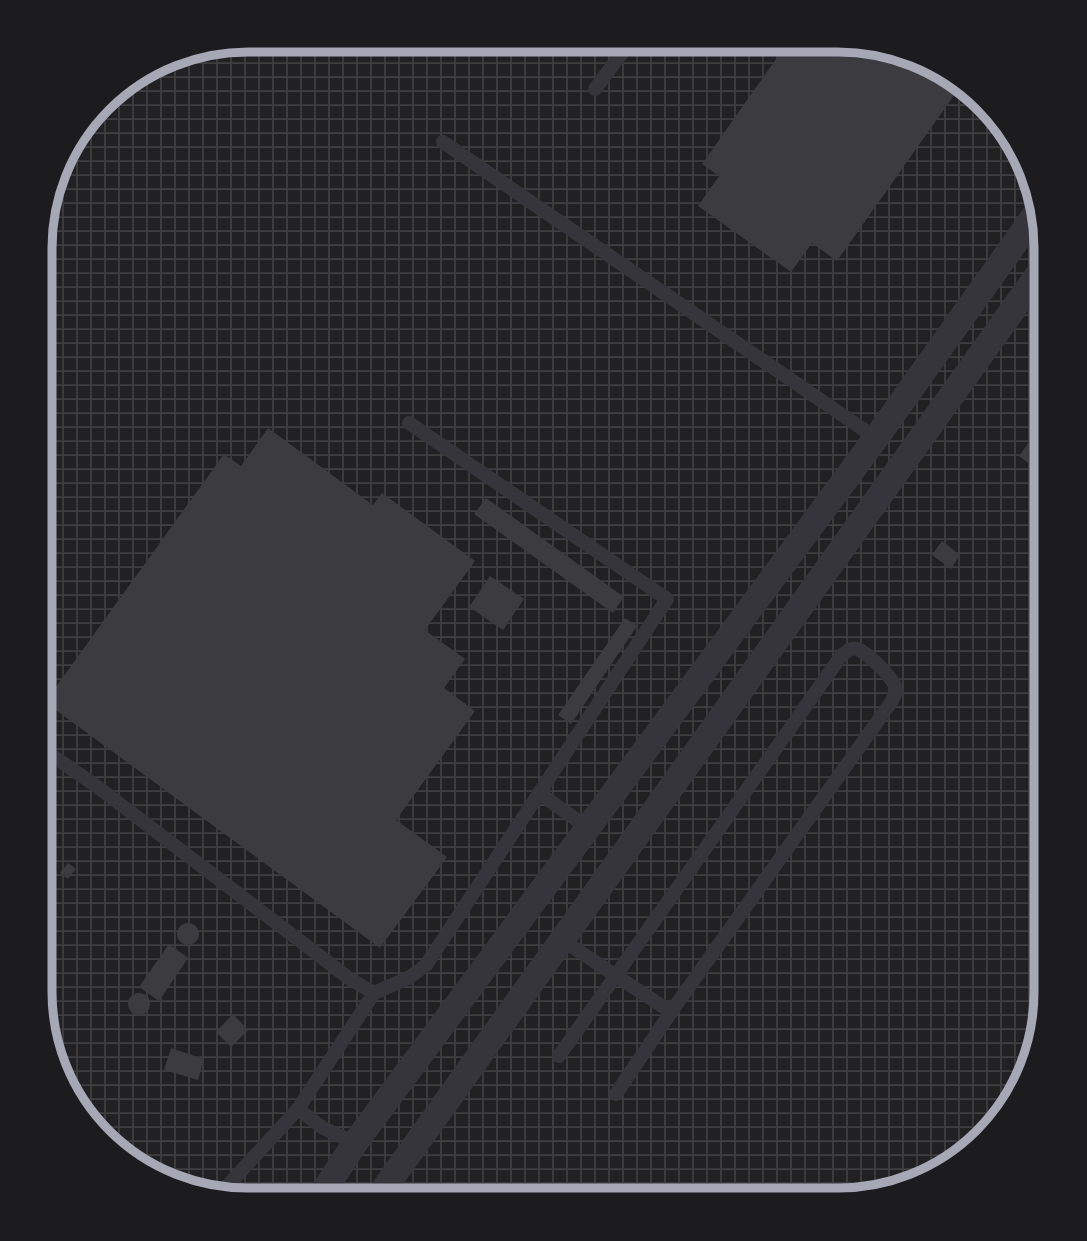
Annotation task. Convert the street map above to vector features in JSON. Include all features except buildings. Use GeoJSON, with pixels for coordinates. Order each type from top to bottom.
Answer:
{"type":"FeatureCollection","features":[{"type":"Feature","properties":{"kind":"street"},"geometry":{"type":"LineString","coordinates":[[326,1188],[355,1143],[876,439],[1032,219]]}},
{"type":"Feature","properties":{"kind":"street"},"geometry":{"type":"LineString","coordinates":[[385,1188],[1034,280]]}},
{"type":"Feature","properties":{"kind":"lane"},"geometry":{"type":"LineString","coordinates":[[595,89],[622,52]]}},
{"type":"Feature","properties":{"kind":"lane"},"geometry":{"type":"LineString","coordinates":[[443,142],[876,439]]}},
{"type":"Feature","properties":{"kind":"lane"},"geometry":{"type":"LineString","coordinates":[[226,1187],[298,1109],[374,993],[410,977],[426,965],[667,599],[409,423]]}},
{"type":"Feature","properties":{"kind":"lane"},"geometry":{"type":"LineString","coordinates":[[558,1056],[841,656],[850,649],[857,649],[894,682],[896,690],[892,701],[671,1012],[616,1094]]}},
{"type":"Feature","properties":{"kind":"lane"},"geometry":{"type":"LineString","coordinates":[[53,756],[350,979],[374,993]]}},
{"type":"Feature","properties":{"kind":"lane"},"geometry":{"type":"LineString","coordinates":[[539,793],[588,828]]}},
{"type":"Feature","properties":{"kind":"lane"},"geometry":{"type":"LineString","coordinates":[[562,940],[671,1012]]}},
{"type":"Feature","properties":{"kind":"lane"},"geometry":{"type":"LineString","coordinates":[[298,1109],[323,1128],[355,1143]]}},
{"type":"Feature","properties":{"kind":"shaded area"},"geometry":{"type":"Polygon","coordinates":[[[236,53],[864,54],[913,67],[936,79],[968,101],[994,129],[1014,162],[1024,186],[1034,236],[1034,1005],[1031,1030],[1014,1079],[994,1112],[958,1148],[925,1168],[901,1178],[851,1188],[236,1188],[211,1185],[162,1168],[129,1148],[93,1112],[73,1079],[63,1055],[53,1005],[54,223],[67,174],[79,151],[101,119],[119,101],[174,67],[211,56],[236,53]]]}}]}
